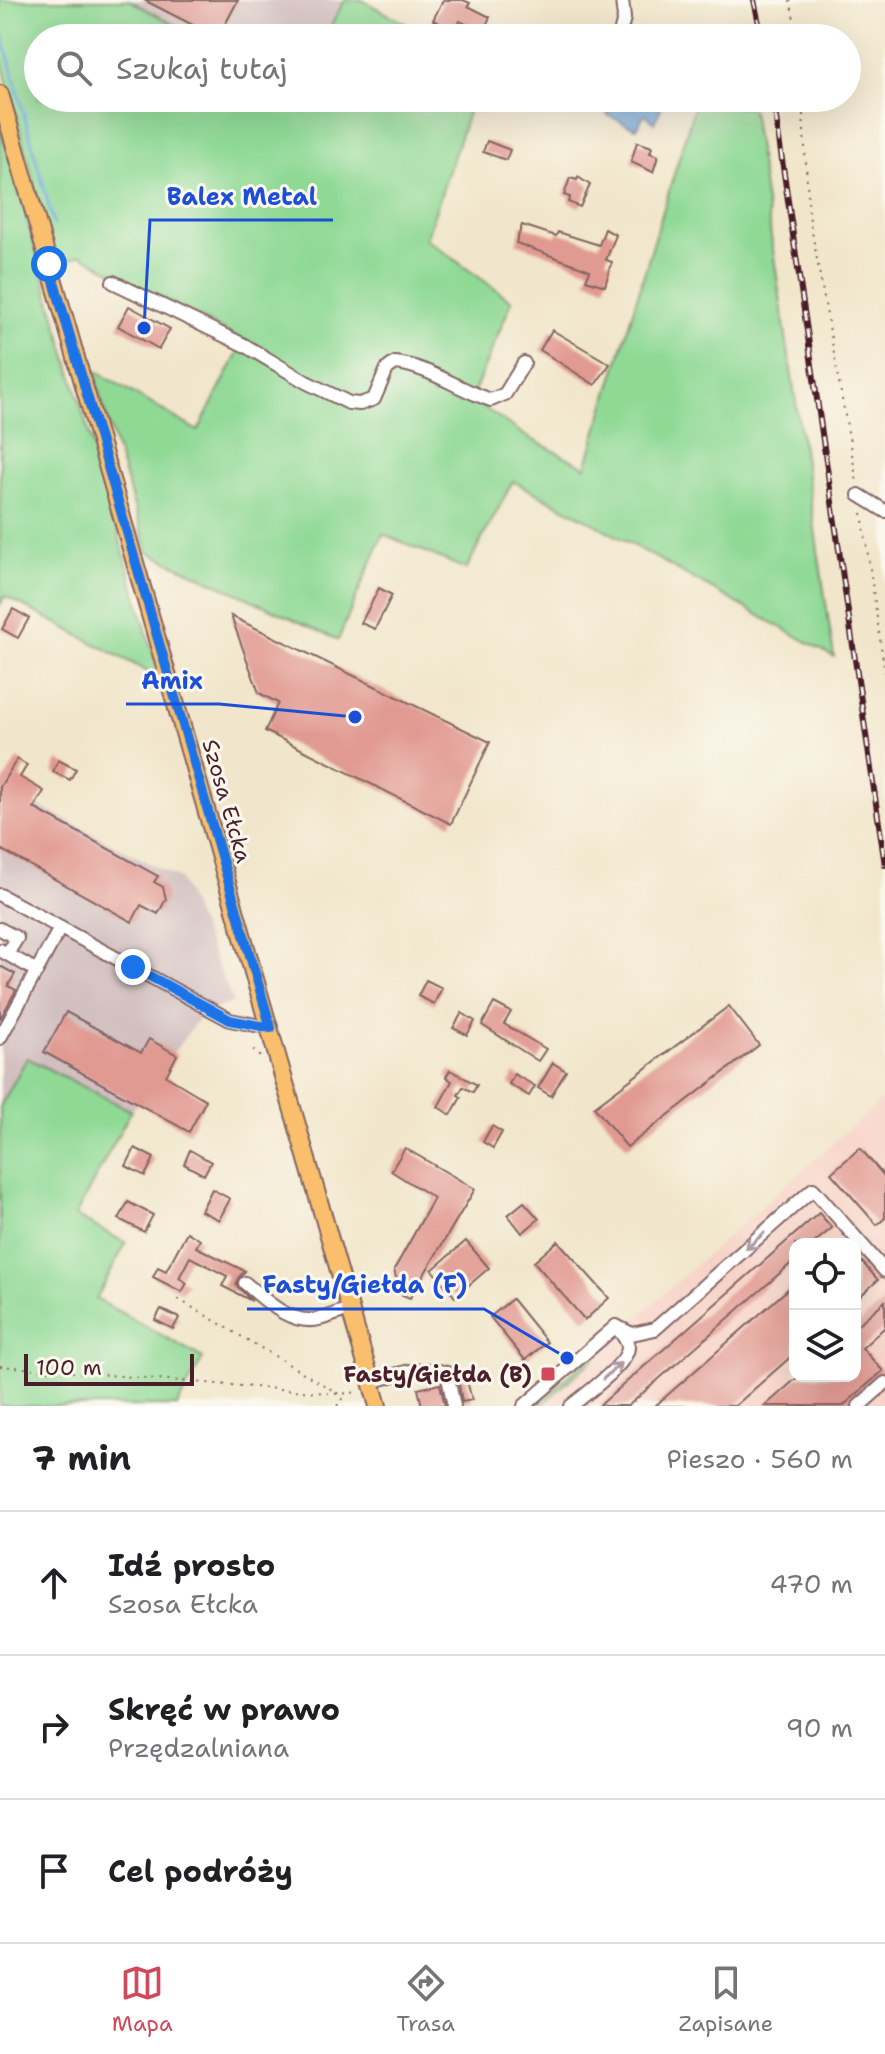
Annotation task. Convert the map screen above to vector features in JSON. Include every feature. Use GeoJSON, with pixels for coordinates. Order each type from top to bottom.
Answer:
{"type":"FeatureCollection","features":[{"type":"Feature","properties":{"kind":"main road","name":"Szosa Ełcka"},"geometry":{"type":"LineString","coordinates":[[0,94],[374,1393]]}},
{"type":"Feature","properties":{"kind":"street"},"geometry":{"type":"LineString","coordinates":[[622,0],[622,24]]}},
{"type":"Feature","properties":{"kind":"street"},"geometry":{"type":"LineString","coordinates":[[113,282],[244,345],[306,382],[349,403],[360,404],[374,399],[387,369],[395,363],[410,365],[491,400],[505,394],[524,363]]}},
{"type":"Feature","properties":{"kind":"street"},"geometry":{"type":"LineString","coordinates":[[859,495],[885,511]]}},
{"type":"Feature","properties":{"kind":"street"},"geometry":{"type":"LineString","coordinates":[[0,895],[230,1020],[271,1028]]}},
{"type":"Feature","properties":{"kind":"street"},"geometry":{"type":"LineString","coordinates":[[0,1038],[60,928]]}},
{"type":"Feature","properties":{"kind":"street"},"geometry":{"type":"LineString","coordinates":[[0,929],[17,938],[4,952],[37,971]]}},
{"type":"Feature","properties":{"kind":"street"},"geometry":{"type":"LineString","coordinates":[[616,1326],[632,1334],[655,1329],[813,1189],[885,1271]]}},
{"type":"Feature","properties":{"kind":"street"},"geometry":{"type":"LineString","coordinates":[[245,1283],[274,1308],[294,1317],[318,1320],[350,1309]]}},
{"type":"Feature","properties":{"kind":"street"},"geometry":{"type":"LineString","coordinates":[[524,1406],[616,1326]]}},
{"type":"Feature","properties":{"kind":"street"},"geometry":{"type":"LineString","coordinates":[[571,1406],[627,1355],[628,1346],[616,1326]]}},
{"type":"Feature","properties":{"kind":"street"},"geometry":{"type":"LineString","coordinates":[[374,1393],[415,1370],[433,1368],[447,1373],[454,1406]]}},
{"type":"Feature","properties":{"kind":"street"},"geometry":{"type":"LineString","coordinates":[[859,1406],[885,1383]]}},
{"type":"Feature","properties":{"kind":"path"},"geometry":{"type":"LineString","coordinates":[[790,0],[795,24]]}},
{"type":"Feature","properties":{"kind":"path"},"geometry":{"type":"LineString","coordinates":[[803,112],[809,215],[859,495],[885,674]]}},
{"type":"Feature","properties":{"kind":"path"},"geometry":{"type":"LineString","coordinates":[[178,1299],[339,1394]]}},
{"type":"Feature","properties":{"kind":"path"},"geometry":{"type":"LineString","coordinates":[[0,1366],[319,1395],[374,1393]]}},
{"type":"Feature","properties":{"kind":"path"},"geometry":{"type":"LineString","coordinates":[[337,1406],[347,1394]]}},
{"type":"Feature","properties":{"kind":"shaded area"},"geometry":{"type":"Polygon","coordinates":[[[129,0],[345,0],[332,24],[173,24],[129,0]]]}},
{"type":"Feature","properties":{"kind":"shaded area"},"geometry":{"type":"Polygon","coordinates":[[[0,786],[180,879],[233,1002],[201,1015],[131,1111],[28,1058],[0,1107],[0,786]]]}},
{"type":"Feature","properties":{"kind":"shaded area"},"geometry":{"type":"Polygon","coordinates":[[[885,1097],[885,1406],[537,1406],[885,1097]]]}},
{"type":"Feature","properties":{"kind":"green space"},"geometry":{"type":"Polygon","coordinates":[[[0,0],[129,0],[173,24],[24,24],[24,112],[468,112],[426,239],[512,301],[471,399],[529,438],[586,467],[693,112],[752,112],[834,657],[513,481],[466,569],[383,534],[338,640],[148,552],[92,369],[198,431],[244,341],[81,255],[56,265],[0,55],[0,0]]]}},
{"type":"Feature","properties":{"kind":"green space"},"geometry":{"type":"Polygon","coordinates":[[[345,0],[362,0],[406,24],[332,24],[345,0]]]}},
{"type":"Feature","properties":{"kind":"green space"},"geometry":{"type":"Polygon","coordinates":[[[0,127],[160,678],[5,596],[0,605],[0,127]]]}},
{"type":"Feature","properties":{"kind":"green space"},"geometry":{"type":"Polygon","coordinates":[[[27,1058],[131,1111],[75,1216],[126,1243],[96,1299],[203,1358],[177,1406],[0,1406],[0,1107],[27,1058]]]}},
{"type":"Feature","properties":{"kind":"green space"},"geometry":{"type":"Polygon","coordinates":[[[614,1336],[615,1340],[540,1406],[534,1406],[614,1336]]]}},
{"type":"Feature","properties":{"kind":"water"},"geometry":{"type":"Polygon","coordinates":[[[608,112],[660,112],[654,123],[647,115],[643,116],[635,128],[607,115],[608,112]]]}},
{"type":"Feature","properties":{"kind":"building"},"geometry":{"type":"Polygon","coordinates":[[[144,0],[238,0],[225,24],[191,24],[144,0]]]}},
{"type":"Feature","properties":{"kind":"building"},"geometry":{"type":"Polygon","coordinates":[[[443,0],[463,0],[470,3],[468,6],[490,17],[487,24],[460,21],[458,24],[441,24],[433,20],[443,0]]]}},
{"type":"Feature","properties":{"kind":"building"},"geometry":{"type":"Polygon","coordinates":[[[487,141],[510,150],[506,160],[483,152],[487,141]]]}},
{"type":"Feature","properties":{"kind":"building"},"geometry":{"type":"Polygon","coordinates":[[[637,142],[652,147],[650,153],[658,156],[653,172],[631,162],[637,142]]]}},
{"type":"Feature","properties":{"kind":"building"},"geometry":{"type":"Polygon","coordinates":[[[578,177],[590,185],[580,207],[568,202],[570,197],[564,195],[570,178],[577,180],[578,177]]]}},
{"type":"Feature","properties":{"kind":"building"},"geometry":{"type":"Polygon","coordinates":[[[522,225],[599,245],[605,229],[616,235],[606,260],[612,262],[605,286],[586,280],[590,270],[516,243],[522,225]]]}},
{"type":"Feature","properties":{"kind":"building"},"geometry":{"type":"Polygon","coordinates":[[[129,306],[170,329],[159,349],[118,326],[129,306]]]}},
{"type":"Feature","properties":{"kind":"building"},"geometry":{"type":"Polygon","coordinates":[[[552,330],[610,364],[595,385],[540,350],[552,330]]]}},
{"type":"Feature","properties":{"kind":"building"},"geometry":{"type":"Polygon","coordinates":[[[379,588],[392,595],[375,629],[361,623],[379,588]]]}},
{"type":"Feature","properties":{"kind":"building"},"geometry":{"type":"Polygon","coordinates":[[[13,609],[29,618],[18,638],[2,629],[13,609]]]}},
{"type":"Feature","properties":{"kind":"building"},"geometry":{"type":"Polygon","coordinates":[[[231,616],[490,742],[451,824],[265,731],[278,703],[259,693],[231,616]]]}},
{"type":"Feature","properties":{"kind":"building"},"geometry":{"type":"Polygon","coordinates":[[[17,759],[27,765],[20,777],[44,791],[34,808],[158,876],[154,882],[163,887],[166,899],[158,914],[141,905],[132,922],[0,849],[0,787],[17,759]]]}},
{"type":"Feature","properties":{"kind":"building"},"geometry":{"type":"Polygon","coordinates":[[[58,760],[76,769],[70,780],[53,772],[58,760]]]}},
{"type":"Feature","properties":{"kind":"building"},"geometry":{"type":"Polygon","coordinates":[[[0,966],[15,974],[8,986],[16,990],[0,1019],[0,966]]]}},
{"type":"Feature","properties":{"kind":"building"},"geometry":{"type":"Polygon","coordinates":[[[426,980],[442,988],[434,1004],[418,996],[426,980]]]}},
{"type":"Feature","properties":{"kind":"building"},"geometry":{"type":"Polygon","coordinates":[[[494,1003],[511,1012],[504,1024],[546,1049],[538,1061],[482,1025],[494,1003]]]}},
{"type":"Feature","properties":{"kind":"building"},"geometry":{"type":"Polygon","coordinates":[[[729,1006],[759,1045],[627,1147],[594,1107],[729,1006]]]}},
{"type":"Feature","properties":{"kind":"building"},"geometry":{"type":"Polygon","coordinates":[[[66,1012],[141,1053],[149,1039],[177,1055],[166,1076],[206,1100],[189,1132],[44,1052],[66,1012]]]}},
{"type":"Feature","properties":{"kind":"building"},"geometry":{"type":"Polygon","coordinates":[[[462,1013],[475,1021],[467,1035],[453,1028],[462,1013]]]}},
{"type":"Feature","properties":{"kind":"building"},"geometry":{"type":"Polygon","coordinates":[[[553,1063],[566,1071],[551,1096],[538,1088],[553,1063]]]}},
{"type":"Feature","properties":{"kind":"building"},"geometry":{"type":"Polygon","coordinates":[[[450,1070],[477,1085],[473,1092],[463,1087],[451,1115],[438,1107],[452,1081],[446,1077],[450,1070]]]}},
{"type":"Feature","properties":{"kind":"building"},"geometry":{"type":"Polygon","coordinates":[[[514,1074],[535,1086],[529,1096],[509,1084],[514,1074]]]}},
{"type":"Feature","properties":{"kind":"building"},"geometry":{"type":"Polygon","coordinates":[[[492,1126],[502,1132],[493,1148],[483,1142],[492,1126]]]}},
{"type":"Feature","properties":{"kind":"building"},"geometry":{"type":"Polygon","coordinates":[[[135,1148],[154,1158],[145,1176],[126,1166],[135,1148]]]}},
{"type":"Feature","properties":{"kind":"building"},"geometry":{"type":"Polygon","coordinates":[[[405,1148],[475,1189],[410,1298],[400,1294],[394,1270],[434,1198],[391,1171],[405,1148]]]}},
{"type":"Feature","properties":{"kind":"building"},"geometry":{"type":"Polygon","coordinates":[[[860,1148],[885,1177],[885,1218],[877,1225],[831,1173],[860,1148]]]}},
{"type":"Feature","properties":{"kind":"building"},"geometry":{"type":"Polygon","coordinates":[[[190,1150],[211,1162],[204,1175],[184,1164],[190,1150]]]}},
{"type":"Feature","properties":{"kind":"building"},"geometry":{"type":"Polygon","coordinates":[[[212,1189],[230,1199],[219,1220],[201,1211],[212,1189]]]}},
{"type":"Feature","properties":{"kind":"building"},"geometry":{"type":"Polygon","coordinates":[[[128,1202],[153,1215],[144,1232],[119,1219],[128,1202]]]}},
{"type":"Feature","properties":{"kind":"building"},"geometry":{"type":"Polygon","coordinates":[[[524,1202],[539,1219],[522,1233],[508,1215],[524,1202]]]}},
{"type":"Feature","properties":{"kind":"building"},"geometry":{"type":"Polygon","coordinates":[[[819,1213],[832,1228],[820,1238],[791,1238],[819,1213]]]}},
{"type":"Feature","properties":{"kind":"building"},"geometry":{"type":"Polygon","coordinates":[[[187,1232],[200,1240],[196,1247],[245,1271],[236,1285],[252,1301],[222,1286],[227,1276],[190,1257],[179,1278],[187,1283],[182,1292],[153,1277],[158,1267],[166,1271],[187,1232]]]}},
{"type":"Feature","properties":{"kind":"building"},"geometry":{"type":"Polygon","coordinates":[[[789,1239],[789,1265],[628,1406],[599,1406],[789,1239]]]}},
{"type":"Feature","properties":{"kind":"building"},"geometry":{"type":"Polygon","coordinates":[[[466,1241],[489,1268],[455,1297],[432,1270],[466,1241]]]}},
{"type":"Feature","properties":{"kind":"building"},"geometry":{"type":"Polygon","coordinates":[[[558,1241],[609,1298],[585,1320],[534,1262],[558,1241]]]}},
{"type":"Feature","properties":{"kind":"building"},"geometry":{"type":"Polygon","coordinates":[[[861,1261],[878,1280],[861,1296],[861,1261]]]}},
{"type":"Feature","properties":{"kind":"building"},"geometry":{"type":"Polygon","coordinates":[[[789,1288],[789,1358],[735,1406],[655,1406],[789,1288]]]}},
{"type":"Feature","properties":{"kind":"building"},"geometry":{"type":"Polygon","coordinates":[[[512,1299],[547,1342],[525,1360],[490,1317],[512,1299]]]}},
{"type":"Feature","properties":{"kind":"building"},"geometry":{"type":"Polygon","coordinates":[[[885,1301],[885,1327],[862,1348],[883,1371],[843,1406],[765,1406],[792,1382],[861,1382],[861,1322],[885,1301]]]}},
{"type":"Feature","properties":{"kind":"building"},"geometry":{"type":"Polygon","coordinates":[[[161,1309],[179,1318],[173,1329],[155,1320],[161,1309]]]}},
{"type":"Feature","properties":{"kind":"building"},"geometry":{"type":"Polygon","coordinates":[[[466,1377],[472,1400],[462,1402],[458,1379],[466,1377]]]}},
{"type":"Feature","properties":{"kind":"building"},"geometry":{"type":"Polygon","coordinates":[[[440,1384],[445,1406],[422,1406],[418,1389],[440,1384]]]}},
{"type":"Feature","properties":{"kind":"waterway"},"geometry":{"type":"LineString","coordinates":[[0,26],[54,225]]}},
{"type":"Feature","properties":{"kind":"railway"},"geometry":{"type":"LineString","coordinates":[[754,0],[759,24]]}},
{"type":"Feature","properties":{"kind":"railway"},"geometry":{"type":"LineString","coordinates":[[775,112],[885,865]]}},
{"type":"Feature","properties":{"kind":"place","name":"Balex Metal"},"geometry":{"type":"Point","coordinates":[144,328]}},
{"type":"Feature","properties":{"kind":"place","name":"Amix"},"geometry":{"type":"Point","coordinates":[355,717]}},
{"type":"Feature","properties":{"kind":"place","name":"Fasty/Giełda (F)"},"geometry":{"type":"Point","coordinates":[567,1358]}},
{"type":"Feature","properties":{"kind":"place","name":"Fasty/Giełda (B)"},"geometry":{"type":"Point","coordinates":[548,1374]}},
{"type":"Feature","properties":{"kind":"route"},"geometry":{"type":"LineString","coordinates":[[49,264],[271,1028],[230,1020],[133,967]]}}]}
